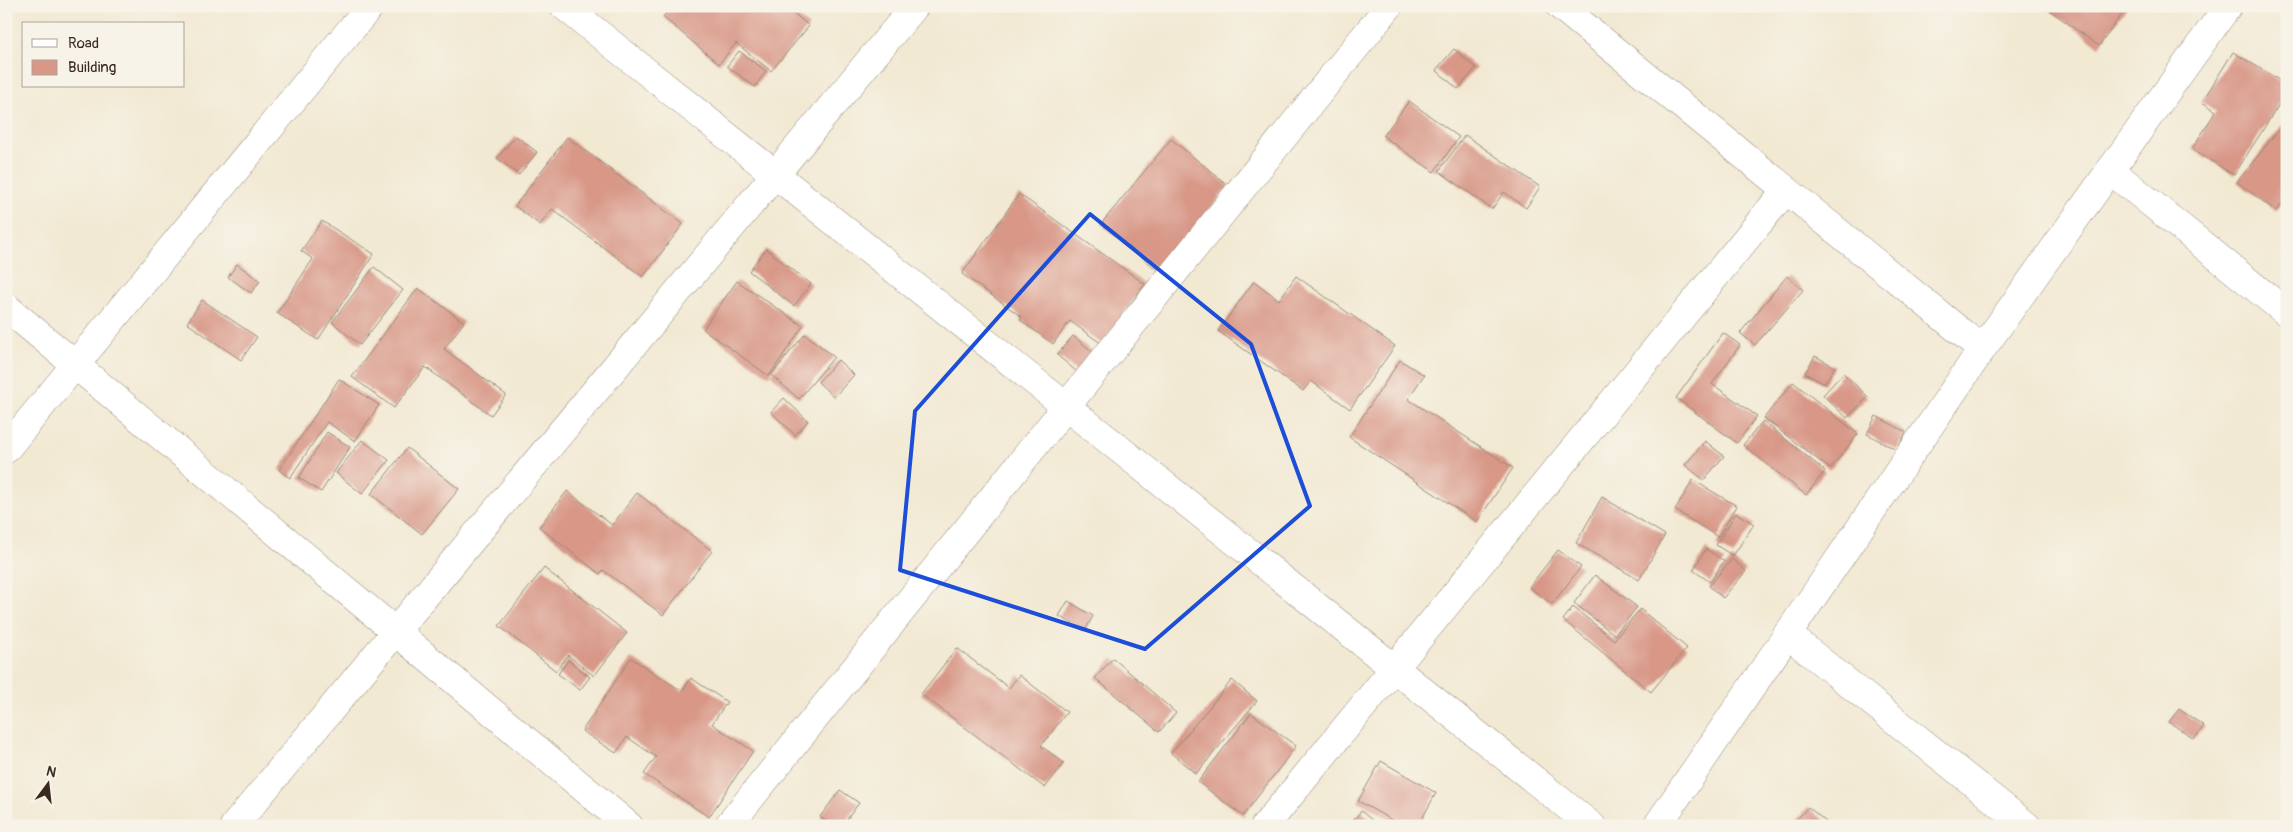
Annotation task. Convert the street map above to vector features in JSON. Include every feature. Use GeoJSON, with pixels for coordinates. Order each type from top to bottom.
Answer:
{"type":"FeatureCollection","features":[{"type":"Feature","properties":{"kind":"street"},"geometry":{"type":"LineString","coordinates":[[6,449],[370,6]]}},
{"type":"Feature","properties":{"kind":"street"},"geometry":{"type":"LineString","coordinates":[[564,6],[1592,826]]}},
{"type":"Feature","properties":{"kind":"street"},"geometry":{"type":"LineString","coordinates":[[234,826],[915,6]]}},
{"type":"Feature","properties":{"kind":"street"},"geometry":{"type":"LineString","coordinates":[[728,826],[1389,6]]}},
{"type":"Feature","properties":{"kind":"street"},"geometry":{"type":"LineString","coordinates":[[1560,6],[1982,349]]}},
{"type":"Feature","properties":{"kind":"street"},"geometry":{"type":"LineString","coordinates":[[1658,826],[1982,349],[2228,6]]}},
{"type":"Feature","properties":{"kind":"street"},"geometry":{"type":"LineString","coordinates":[[2110,170],[2287,313]]}},
{"type":"Feature","properties":{"kind":"street"},"geometry":{"type":"LineString","coordinates":[[1265,826],[1786,190]]}},
{"type":"Feature","properties":{"kind":"street"},"geometry":{"type":"LineString","coordinates":[[6,307],[629,826]]}},
{"type":"Feature","properties":{"kind":"street"},"geometry":{"type":"LineString","coordinates":[[1787,634],[2026,826]]}},
{"type":"Feature","properties":{"kind":"highlighted area"},"geometry":{"type":"Polygon","coordinates":[[[1090,214],[1251,344],[1310,506],[1145,649],[900,570],[915,411],[1090,214]]]}},
{"type":"Feature","properties":{"kind":"building"},"geometry":{"type":"Polygon","coordinates":[[[672,6],[785,6],[809,26],[771,71],[736,43],[719,64],[663,17],[672,6]]]}},
{"type":"Feature","properties":{"kind":"building"},"geometry":{"type":"Polygon","coordinates":[[[2044,6],[2128,6],[2099,46],[2044,6]]]}},
{"type":"Feature","properties":{"kind":"building"},"geometry":{"type":"Polygon","coordinates":[[[1454,49],[1476,68],[1458,89],[1436,70],[1454,49]]]}},
{"type":"Feature","properties":{"kind":"building"},"geometry":{"type":"Polygon","coordinates":[[[739,51],[766,71],[755,87],[727,66],[739,51]]]}},
{"type":"Feature","properties":{"kind":"building"},"geometry":{"type":"Polygon","coordinates":[[[2233,52],[2287,85],[2287,92],[2234,175],[2192,149],[2216,111],[2202,102],[2233,52]]]}},
{"type":"Feature","properties":{"kind":"building"},"geometry":{"type":"Polygon","coordinates":[[[1409,101],[1459,137],[1434,172],[1383,136],[1409,101]]]}},
{"type":"Feature","properties":{"kind":"building"},"geometry":{"type":"Polygon","coordinates":[[[2287,119],[2287,197],[2276,211],[2237,182],[2287,119]]]}},
{"type":"Feature","properties":{"kind":"building"},"geometry":{"type":"Polygon","coordinates":[[[1465,135],[1540,187],[1526,208],[1504,192],[1492,209],[1439,171],[1465,135]]]}},
{"type":"Feature","properties":{"kind":"building"},"geometry":{"type":"Polygon","coordinates":[[[516,136],[537,152],[519,175],[497,158],[516,136]]]}},
{"type":"Feature","properties":{"kind":"building"},"geometry":{"type":"Polygon","coordinates":[[[567,137],[683,224],[643,277],[552,209],[540,225],[515,206],[567,137]]]}},
{"type":"Feature","properties":{"kind":"building"},"geometry":{"type":"Polygon","coordinates":[[[1171,139],[1229,186],[1159,271],[1101,224],[1171,139]]]}},
{"type":"Feature","properties":{"kind":"building"},"geometry":{"type":"Polygon","coordinates":[[[1019,194],[1145,284],[1102,344],[1070,321],[1053,344],[1020,320],[1022,317],[962,274],[1019,194]]]}},
{"type":"Feature","properties":{"kind":"building"},"geometry":{"type":"Polygon","coordinates":[[[322,221],[374,254],[318,340],[277,313],[313,259],[301,251],[322,221]]]}},
{"type":"Feature","properties":{"kind":"building"},"geometry":{"type":"Polygon","coordinates":[[[766,249],[811,284],[794,306],[749,271],[766,249]]]}},
{"type":"Feature","properties":{"kind":"building"},"geometry":{"type":"Polygon","coordinates":[[[237,264],[260,281],[251,293],[228,277],[237,264]]]}},
{"type":"Feature","properties":{"kind":"building"},"geometry":{"type":"Polygon","coordinates":[[[374,267],[403,290],[360,345],[332,322],[374,267]]]}},
{"type":"Feature","properties":{"kind":"building"},"geometry":{"type":"Polygon","coordinates":[[[1296,276],[1395,346],[1350,409],[1311,381],[1303,391],[1218,331],[1254,281],[1279,300],[1296,276]]]}},
{"type":"Feature","properties":{"kind":"building"},"geometry":{"type":"Polygon","coordinates":[[[1787,276],[1803,290],[1755,345],[1740,333],[1787,276]]]}},
{"type":"Feature","properties":{"kind":"building"},"geometry":{"type":"Polygon","coordinates":[[[737,281],[803,326],[769,376],[703,329],[737,281]]]}},
{"type":"Feature","properties":{"kind":"building"},"geometry":{"type":"Polygon","coordinates":[[[418,288],[464,322],[444,349],[506,395],[491,415],[425,367],[394,408],[352,377],[418,288]]]}},
{"type":"Feature","properties":{"kind":"building"},"geometry":{"type":"Polygon","coordinates":[[[202,300],[257,337],[241,360],[187,323],[202,300]]]}},
{"type":"Feature","properties":{"kind":"building"},"geometry":{"type":"Polygon","coordinates":[[[1723,333],[1740,345],[1712,384],[1757,416],[1737,443],[1676,398],[1723,333]]]}},
{"type":"Feature","properties":{"kind":"building"},"geometry":{"type":"Polygon","coordinates":[[[805,334],[834,357],[799,399],[771,375],[805,334]]]}},
{"type":"Feature","properties":{"kind":"building"},"geometry":{"type":"Polygon","coordinates":[[[1073,336],[1098,356],[1082,376],[1057,355],[1073,336]]]}},
{"type":"Feature","properties":{"kind":"building"},"geometry":{"type":"Polygon","coordinates":[[[1815,356],[1835,367],[1824,384],[1805,373],[1815,356]]]}},
{"type":"Feature","properties":{"kind":"building"},"geometry":{"type":"Polygon","coordinates":[[[838,360],[854,375],[834,397],[818,382],[838,360]]]}},
{"type":"Feature","properties":{"kind":"building"},"geometry":{"type":"Polygon","coordinates":[[[1400,360],[1424,375],[1408,399],[1513,468],[1477,522],[1349,437],[1400,360]]]}},
{"type":"Feature","properties":{"kind":"building"},"geometry":{"type":"Polygon","coordinates":[[[1843,373],[1868,397],[1847,418],[1823,395],[1843,373]]]}},
{"type":"Feature","properties":{"kind":"building"},"geometry":{"type":"Polygon","coordinates":[[[339,379],[379,405],[355,441],[327,422],[290,478],[279,470],[339,379]]]}},
{"type":"Feature","properties":{"kind":"building"},"geometry":{"type":"Polygon","coordinates":[[[1793,382],[1858,434],[1830,469],[1764,418],[1793,382]]]}},
{"type":"Feature","properties":{"kind":"building"},"geometry":{"type":"Polygon","coordinates":[[[784,398],[808,421],[795,435],[771,412],[784,398]]]}},
{"type":"Feature","properties":{"kind":"building"},"geometry":{"type":"Polygon","coordinates":[[[1876,416],[1906,432],[1897,450],[1867,434],[1876,416]]]}},
{"type":"Feature","properties":{"kind":"building"},"geometry":{"type":"Polygon","coordinates":[[[1763,421],[1825,471],[1806,495],[1743,445],[1763,421]]]}},
{"type":"Feature","properties":{"kind":"building"},"geometry":{"type":"Polygon","coordinates":[[[327,432],[350,447],[321,492],[299,478],[327,432]]]}},
{"type":"Feature","properties":{"kind":"building"},"geometry":{"type":"Polygon","coordinates":[[[362,440],[389,460],[362,494],[336,473],[362,440]]]}},
{"type":"Feature","properties":{"kind":"building"},"geometry":{"type":"Polygon","coordinates":[[[1705,441],[1724,456],[1704,480],[1685,465],[1705,441]]]}},
{"type":"Feature","properties":{"kind":"building"},"geometry":{"type":"Polygon","coordinates":[[[407,448],[459,489],[422,534],[371,494],[407,448]]]}},
{"type":"Feature","properties":{"kind":"building"},"geometry":{"type":"Polygon","coordinates":[[[1693,480],[1737,506],[1718,537],[1675,510],[1693,480]]]}},
{"type":"Feature","properties":{"kind":"building"},"geometry":{"type":"Polygon","coordinates":[[[567,491],[612,525],[637,493],[712,551],[663,615],[603,570],[600,574],[539,527],[567,491]]]}},
{"type":"Feature","properties":{"kind":"building"},"geometry":{"type":"Polygon","coordinates":[[[1602,497],[1665,535],[1639,580],[1576,543],[1602,497]]]}},
{"type":"Feature","properties":{"kind":"building"},"geometry":{"type":"Polygon","coordinates":[[[1736,513],[1754,524],[1733,556],[1716,545],[1736,513]]]}},
{"type":"Feature","properties":{"kind":"building"},"geometry":{"type":"Polygon","coordinates":[[[1706,549],[1724,561],[1710,582],[1693,570],[1706,549]]]}},
{"type":"Feature","properties":{"kind":"building"},"geometry":{"type":"Polygon","coordinates":[[[1558,550],[1581,567],[1552,604],[1529,587],[1558,550]]]}},
{"type":"Feature","properties":{"kind":"building"},"geometry":{"type":"Polygon","coordinates":[[[1732,559],[1746,571],[1723,598],[1709,586],[1732,559]]]}},
{"type":"Feature","properties":{"kind":"building"},"geometry":{"type":"Polygon","coordinates":[[[544,568],[627,633],[594,676],[568,655],[556,671],[499,626],[544,568]]]}},
{"type":"Feature","properties":{"kind":"building"},"geometry":{"type":"Polygon","coordinates":[[[1595,575],[1637,607],[1615,635],[1574,603],[1595,575]]]}},
{"type":"Feature","properties":{"kind":"building"},"geometry":{"type":"Polygon","coordinates":[[[1068,601],[1093,616],[1085,631],[1059,616],[1068,601]]]}},
{"type":"Feature","properties":{"kind":"building"},"geometry":{"type":"Polygon","coordinates":[[[1573,607],[1614,640],[1640,609],[1687,648],[1651,692],[1563,620],[1573,607]]]}},
{"type":"Feature","properties":{"kind":"building"},"geometry":{"type":"Polygon","coordinates":[[[957,648],[1009,688],[1019,675],[1067,712],[1041,746],[1064,763],[1045,788],[921,694],[957,648]]]}},
{"type":"Feature","properties":{"kind":"building"},"geometry":{"type":"Polygon","coordinates":[[[631,658],[682,691],[691,678],[727,702],[712,724],[753,751],[709,817],[644,774],[656,757],[627,737],[616,753],[582,731],[631,658]]]}},
{"type":"Feature","properties":{"kind":"building"},"geometry":{"type":"Polygon","coordinates":[[[1113,658],[1176,713],[1159,732],[1095,678],[1113,658]]]}},
{"type":"Feature","properties":{"kind":"building"},"geometry":{"type":"Polygon","coordinates":[[[568,660],[590,677],[580,690],[558,674],[568,660]]]}},
{"type":"Feature","properties":{"kind":"building"},"geometry":{"type":"Polygon","coordinates":[[[1232,680],[1257,701],[1196,774],[1171,753],[1232,680]]]}},
{"type":"Feature","properties":{"kind":"building"},"geometry":{"type":"Polygon","coordinates":[[[2179,709],[2204,726],[2194,739],[2169,722],[2179,709]]]}},
{"type":"Feature","properties":{"kind":"building"},"geometry":{"type":"Polygon","coordinates":[[[1251,713],[1296,746],[1243,816],[1198,782],[1251,713]]]}},
{"type":"Feature","properties":{"kind":"building"},"geometry":{"type":"Polygon","coordinates":[[[1381,761],[1436,793],[1418,826],[1402,826],[1358,801],[1381,761]]]}},
{"type":"Feature","properties":{"kind":"building"},"geometry":{"type":"Polygon","coordinates":[[[840,790],[859,803],[842,826],[832,826],[820,817],[840,790]]]}},
{"type":"Feature","properties":{"kind":"building"},"geometry":{"type":"Polygon","coordinates":[[[1808,807],[1831,826],[1791,826],[1808,807]]]}},
{"type":"Feature","properties":{"kind":"building"},"geometry":{"type":"Polygon","coordinates":[[[1361,811],[1379,826],[1349,826],[1361,811]]]}}]}
